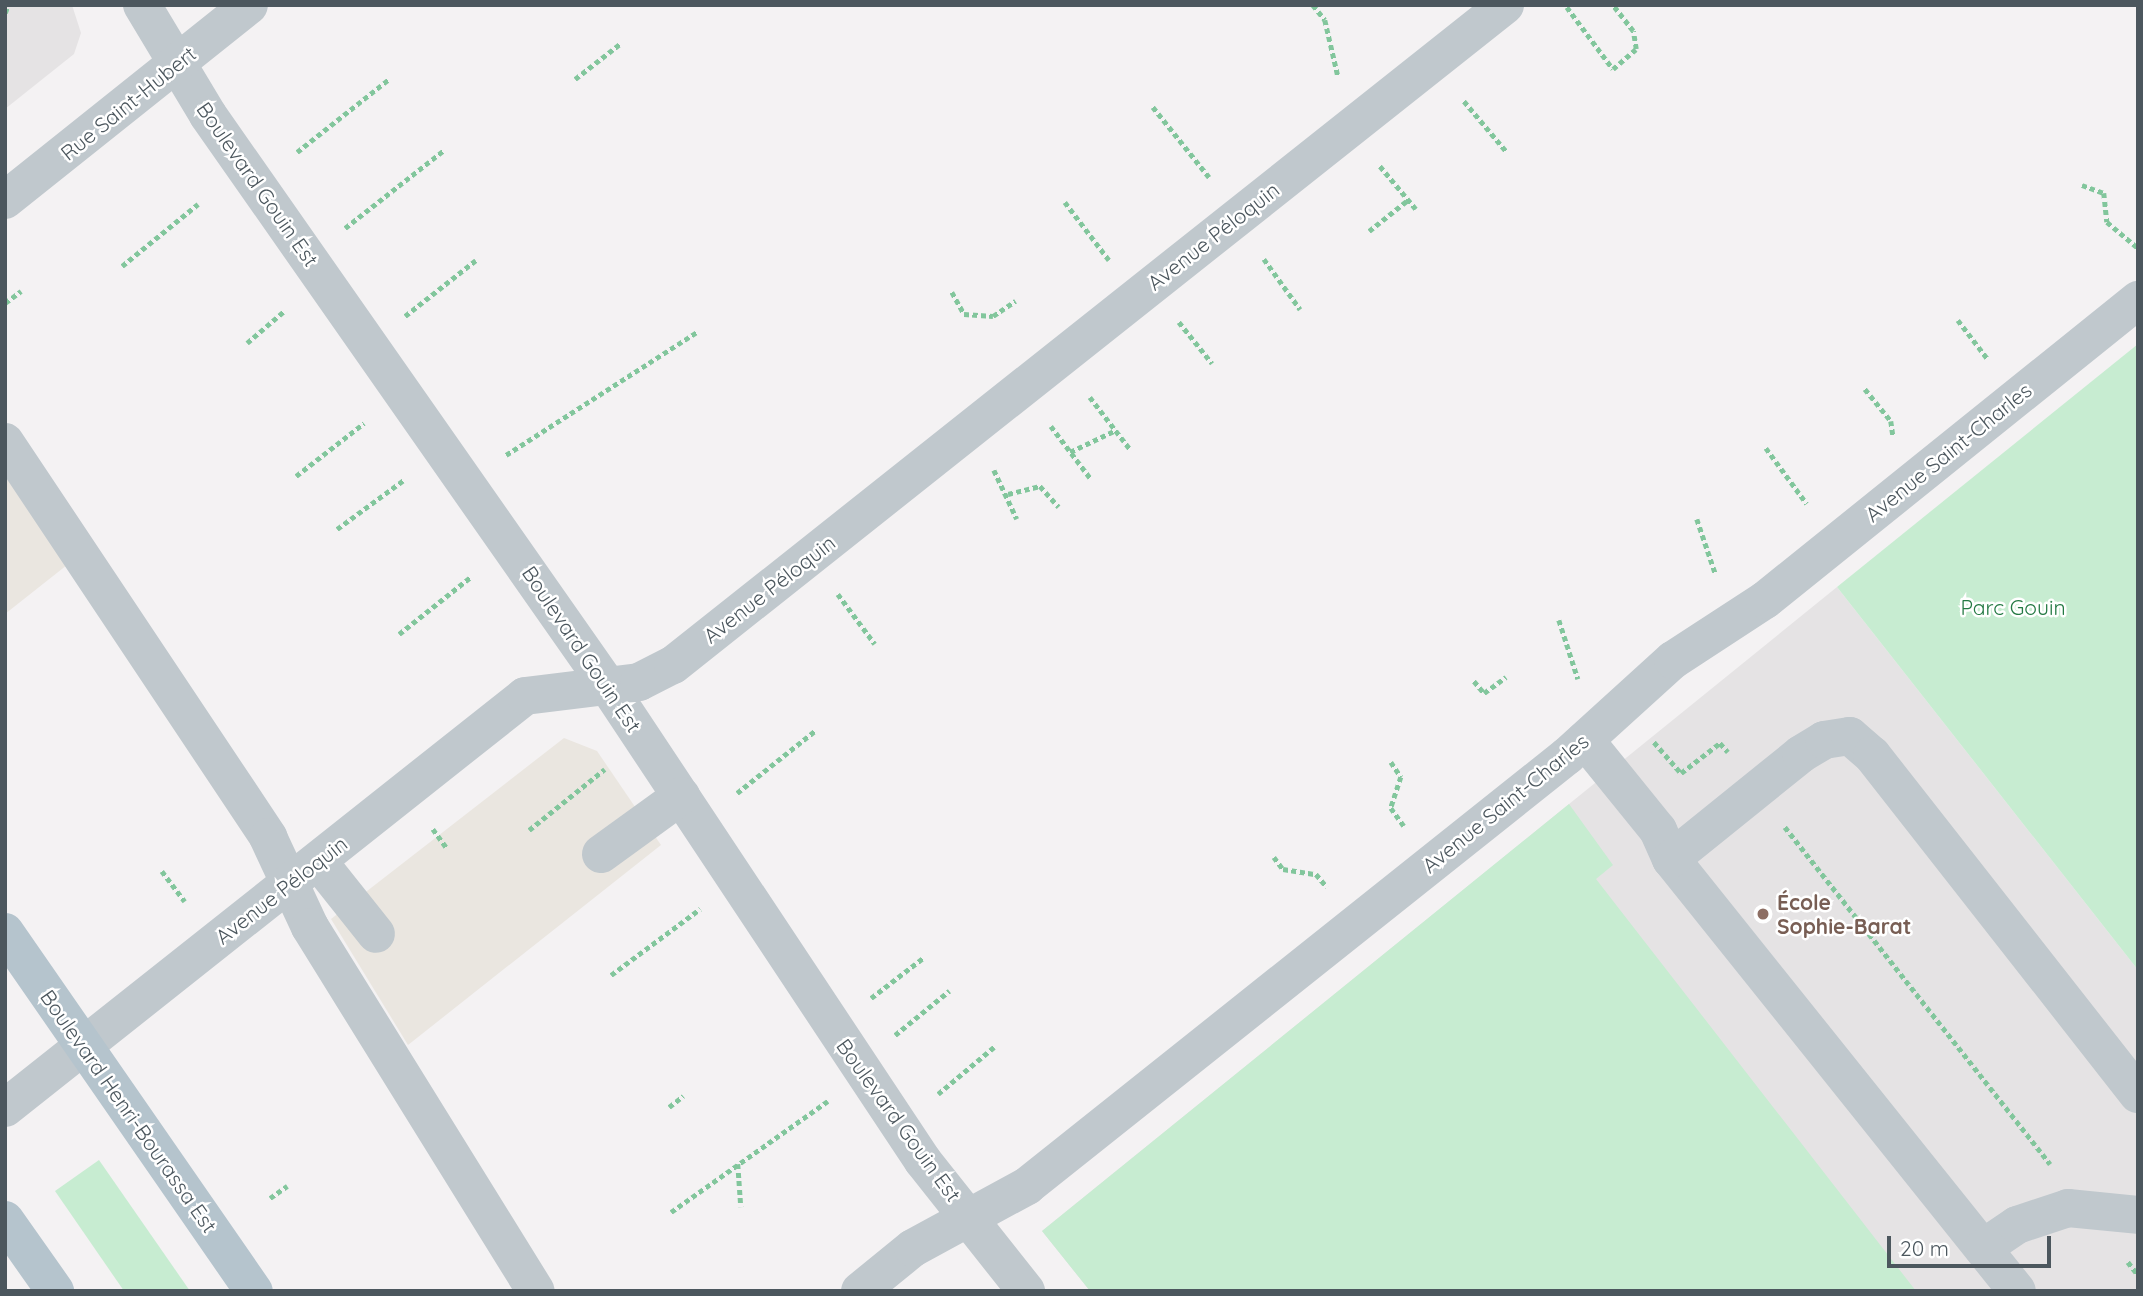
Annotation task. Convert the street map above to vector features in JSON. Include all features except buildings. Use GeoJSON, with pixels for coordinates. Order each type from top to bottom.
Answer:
{"type":"FeatureCollection","features":[{"type":"Feature","properties":{"kind":"main road","name":"Boulevard Henri-Bourassa Est"},"geometry":{"type":"LineString","coordinates":[[5,932],[254,1291]]}},
{"type":"Feature","properties":{"kind":"main road"},"geometry":{"type":"LineString","coordinates":[[5,1220],[55,1291]]}},
{"type":"Feature","properties":{"kind":"street","name":"Boulevard Gouin Est"},"geometry":{"type":"LineString","coordinates":[[142,5],[177,64],[607,685],[871,1085],[1026,1291]]}},
{"type":"Feature","properties":{"kind":"street","name":"Rue Saint-Hubert"},"geometry":{"type":"LineString","coordinates":[[5,200],[249,5]]}},
{"type":"Feature","properties":{"kind":"street","name":"Avenue Péloquin"},"geometry":{"type":"LineString","coordinates":[[5,1108],[525,696],[653,678],[673,665],[1505,5]]}},
{"type":"Feature","properties":{"kind":"street","name":"Avenue Saint-Charles"},"geometry":{"type":"LineString","coordinates":[[860,1291],[913,1248],[1027,1186],[1585,740],[1612,709],[1673,660],[1765,600],[2138,300]]}},
{"type":"Feature","properties":{"kind":"street"},"geometry":{"type":"LineString","coordinates":[[5,442],[261,826],[304,872],[376,934]]}},
{"type":"Feature","properties":{"kind":"street"},"geometry":{"type":"LineString","coordinates":[[1671,859],[1801,754],[1824,740],[1850,736],[1872,755],[2138,1094]]}},
{"type":"Feature","properties":{"kind":"street"},"geometry":{"type":"LineString","coordinates":[[1585,740],[1658,830],[1671,859],[2017,1291]]}},
{"type":"Feature","properties":{"kind":"street"},"geometry":{"type":"LineString","coordinates":[[601,854],[681,796]]}},
{"type":"Feature","properties":{"kind":"street"},"geometry":{"type":"LineString","coordinates":[[304,872],[310,927],[536,1291]]}},
{"type":"Feature","properties":{"kind":"street"},"geometry":{"type":"LineString","coordinates":[[1983,1248],[2017,1225],[2068,1208],[2138,1215]]}},
{"type":"Feature","properties":{"kind":"path"},"geometry":{"type":"LineString","coordinates":[[5,13],[8,5]]}},
{"type":"Feature","properties":{"kind":"path"},"geometry":{"type":"LineString","coordinates":[[402,5],[409,5]]}},
{"type":"Feature","properties":{"kind":"path"},"geometry":{"type":"LineString","coordinates":[[1313,5],[1325,20],[1340,85]]}},
{"type":"Feature","properties":{"kind":"path"},"geometry":{"type":"LineString","coordinates":[[1567,7],[1613,69],[1636,49],[1633,31],[1613,5]]}},
{"type":"Feature","properties":{"kind":"path"},"geometry":{"type":"LineString","coordinates":[[575,79],[621,43]]}},
{"type":"Feature","properties":{"kind":"path"},"geometry":{"type":"LineString","coordinates":[[297,152],[388,80]]}},
{"type":"Feature","properties":{"kind":"path"},"geometry":{"type":"LineString","coordinates":[[1458,94],[1506,151]]}},
{"type":"Feature","properties":{"kind":"path"},"geometry":{"type":"LineString","coordinates":[[1153,107],[1214,184]]}},
{"type":"Feature","properties":{"kind":"path"},"geometry":{"type":"LineString","coordinates":[[345,228],[443,151]]}},
{"type":"Feature","properties":{"kind":"path"},"geometry":{"type":"LineString","coordinates":[[1374,159],[1416,209]]}},
{"type":"Feature","properties":{"kind":"path"},"geometry":{"type":"LineString","coordinates":[[2082,185],[2104,193],[2107,222],[2138,248]]}},
{"type":"Feature","properties":{"kind":"path"},"geometry":{"type":"LineString","coordinates":[[1369,231],[1408,200]]}},
{"type":"Feature","properties":{"kind":"path"},"geometry":{"type":"LineString","coordinates":[[1065,202],[1112,265]]}},
{"type":"Feature","properties":{"kind":"path"},"geometry":{"type":"LineString","coordinates":[[122,266],[198,204]]}},
{"type":"Feature","properties":{"kind":"path"},"geometry":{"type":"LineString","coordinates":[[1258,251],[1300,309]]}},
{"type":"Feature","properties":{"kind":"path"},"geometry":{"type":"LineString","coordinates":[[404,317],[476,260]]}},
{"type":"Feature","properties":{"kind":"path"},"geometry":{"type":"LineString","coordinates":[[5,303],[21,291]]}},
{"type":"Feature","properties":{"kind":"path"},"geometry":{"type":"LineString","coordinates":[[951,292],[964,313],[993,316],[1015,301]]}},
{"type":"Feature","properties":{"kind":"path"},"geometry":{"type":"LineString","coordinates":[[247,343],[284,312]]}},
{"type":"Feature","properties":{"kind":"path"},"geometry":{"type":"LineString","coordinates":[[1175,317],[1212,363]]}},
{"type":"Feature","properties":{"kind":"path"},"geometry":{"type":"LineString","coordinates":[[1958,320],[1996,370]]}},
{"type":"Feature","properties":{"kind":"path"},"geometry":{"type":"LineString","coordinates":[[498,461],[697,332]]}},
{"type":"Feature","properties":{"kind":"path"},"geometry":{"type":"LineString","coordinates":[[1866,389],[1892,421],[1895,449]]}},
{"type":"Feature","properties":{"kind":"path"},"geometry":{"type":"LineString","coordinates":[[1084,390],[1130,449]]}},
{"type":"Feature","properties":{"kind":"path"},"geometry":{"type":"LineString","coordinates":[[296,476],[368,420]]}},
{"type":"Feature","properties":{"kind":"path"},"geometry":{"type":"LineString","coordinates":[[1046,420],[1091,479]]}},
{"type":"Feature","properties":{"kind":"path"},"geometry":{"type":"LineString","coordinates":[[1070,452],[1116,430]]}},
{"type":"Feature","properties":{"kind":"path"},"geometry":{"type":"LineString","coordinates":[[1766,448],[1815,514]]}},
{"type":"Feature","properties":{"kind":"path"},"geometry":{"type":"LineString","coordinates":[[990,465],[1008,494],[1017,519]]}},
{"type":"Feature","properties":{"kind":"path"},"geometry":{"type":"LineString","coordinates":[[337,529],[411,475]]}},
{"type":"Feature","properties":{"kind":"path"},"geometry":{"type":"LineString","coordinates":[[1008,494],[1040,486],[1059,508]]}},
{"type":"Feature","properties":{"kind":"path"},"geometry":{"type":"LineString","coordinates":[[1697,519],[1721,590]]}},
{"type":"Feature","properties":{"kind":"path"},"geometry":{"type":"LineString","coordinates":[[399,634],[483,567]]}},
{"type":"Feature","properties":{"kind":"path"},"geometry":{"type":"LineString","coordinates":[[835,589],[875,644]]}},
{"type":"Feature","properties":{"kind":"path"},"geometry":{"type":"LineString","coordinates":[[1559,620],[1584,690]]}},
{"type":"Feature","properties":{"kind":"path"},"geometry":{"type":"LineString","coordinates":[[1474,681],[1484,693],[1506,677]]}},
{"type":"Feature","properties":{"kind":"path"},"geometry":{"type":"LineString","coordinates":[[726,802],[816,730]]}},
{"type":"Feature","properties":{"kind":"path"},"geometry":{"type":"LineString","coordinates":[[1649,736],[1681,773],[1720,743],[1733,759]]}},
{"type":"Feature","properties":{"kind":"path"},"geometry":{"type":"LineString","coordinates":[[1391,762],[1401,777],[1391,808],[1413,838]]}},
{"type":"Feature","properties":{"kind":"path"},"geometry":{"type":"LineString","coordinates":[[529,830],[613,763]]}},
{"type":"Feature","properties":{"kind":"path"},"geometry":{"type":"LineString","coordinates":[[1776,816],[2057,1173]]}},
{"type":"Feature","properties":{"kind":"path"},"geometry":{"type":"LineString","coordinates":[[433,829],[447,848]]}},
{"type":"Feature","properties":{"kind":"path"},"geometry":{"type":"LineString","coordinates":[[1275,857],[1283,869],[1316,874],[1337,899]]}},
{"type":"Feature","properties":{"kind":"path"},"geometry":{"type":"LineString","coordinates":[[162,872],[185,901]]}},
{"type":"Feature","properties":{"kind":"path"},"geometry":{"type":"LineString","coordinates":[[611,975],[709,903]]}},
{"type":"Feature","properties":{"kind":"path"},"geometry":{"type":"LineString","coordinates":[[862,1004],[923,958]]}},
{"type":"Feature","properties":{"kind":"path"},"geometry":{"type":"LineString","coordinates":[[888,1041],[949,991]]}},
{"type":"Feature","properties":{"kind":"path"},"geometry":{"type":"LineString","coordinates":[[929,1101],[993,1048]]}},
{"type":"Feature","properties":{"kind":"path"},"geometry":{"type":"LineString","coordinates":[[671,1212],[839,1093]]}},
{"type":"Feature","properties":{"kind":"path"},"geometry":{"type":"LineString","coordinates":[[669,1107],[683,1096]]}},
{"type":"Feature","properties":{"kind":"path"},"geometry":{"type":"LineString","coordinates":[[738,1164],[741,1207]]}},
{"type":"Feature","properties":{"kind":"path"},"geometry":{"type":"LineString","coordinates":[[270,1198],[287,1186]]}},
{"type":"Feature","properties":{"kind":"shaded area"},"geometry":{"type":"Polygon","coordinates":[[[5,5],[72,5],[81,33],[74,54],[5,109],[5,5]]]}},
{"type":"Feature","properties":{"kind":"shaded area"},"geometry":{"type":"Polygon","coordinates":[[[5,474],[67,565],[5,614],[5,474]]]}},
{"type":"Feature","properties":{"kind":"shaded area","name":"École Sophie-Barat"},"geometry":{"type":"Polygon","coordinates":[[[1837,587],[2138,970],[2138,1291],[1090,1291],[1042,1231],[1837,587]]]}},
{"type":"Feature","properties":{"kind":"shaded area"},"geometry":{"type":"Polygon","coordinates":[[[564,738],[597,751],[661,845],[408,1045],[331,919],[564,738]]]}},
{"type":"Feature","properties":{"kind":"green space","name":"Parc Gouin"},"geometry":{"type":"Polygon","coordinates":[[[2138,344],[2138,970],[1837,587],[2138,344]]]}},
{"type":"Feature","properties":{"kind":"green space"},"geometry":{"type":"Polygon","coordinates":[[[1569,804],[1613,865],[1596,879],[1916,1291],[1090,1291],[1042,1231],[1569,804]]]}},
{"type":"Feature","properties":{"kind":"green space"},"geometry":{"type":"Polygon","coordinates":[[[99,1160],[190,1291],[124,1291],[55,1191],[99,1160]]]}},
{"type":"Feature","properties":{"kind":"place","name":"École Sophie-Barat"},"geometry":{"type":"Point","coordinates":[1763,914]}}]}
